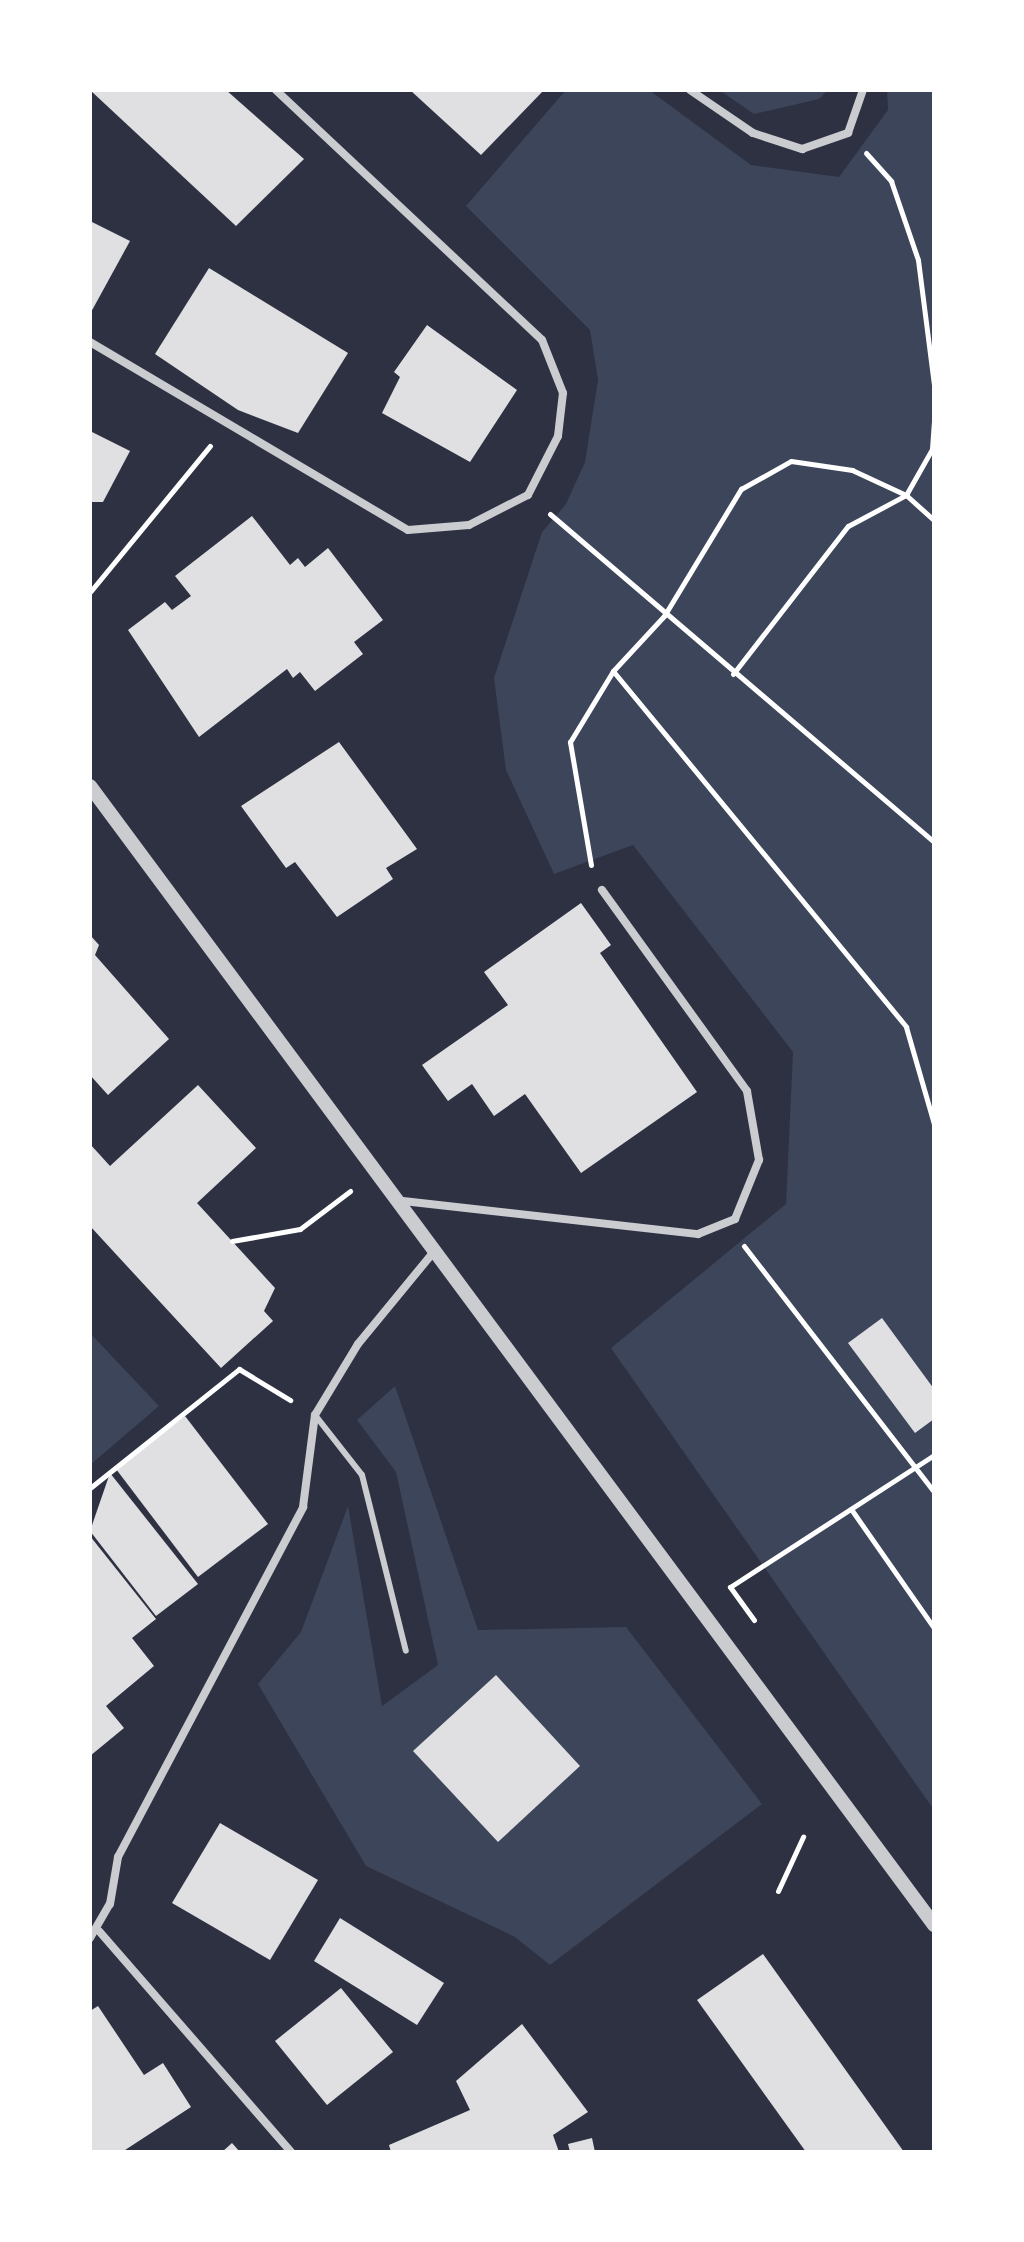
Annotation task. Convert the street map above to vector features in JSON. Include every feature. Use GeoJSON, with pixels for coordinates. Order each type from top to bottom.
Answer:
{"type":"FeatureCollection","features":[{"type":"Feature","properties":{"kind":"street"},"geometry":{"type":"LineString","coordinates":[[90,342],[408,530],[469,525],[528,495],[558,436],[563,393],[542,340],[276,90]]}},
{"type":"Feature","properties":{"kind":"street"},"geometry":{"type":"LineString","coordinates":[[690,90],[753,133],[802,149],[848,133],[863,90]]}},
{"type":"Feature","properties":{"kind":"street"},"geometry":{"type":"LineString","coordinates":[[90,786],[403,1201],[934,1925]]}},
{"type":"Feature","properties":{"kind":"street"},"geometry":{"type":"LineString","coordinates":[[403,1201],[698,1234],[735,1219],[759,1160],[747,1091],[602,890]]}},
{"type":"Feature","properties":{"kind":"street"},"geometry":{"type":"LineString","coordinates":[[90,1938],[99,1931],[118,1857],[303,1507],[315,1415],[358,1344],[437,1248]]}},
{"type":"Feature","properties":{"kind":"street"},"geometry":{"type":"LineString","coordinates":[[99,1931],[291,2152]]}},
{"type":"Feature","properties":{"kind":"lane"},"geometry":{"type":"LineString","coordinates":[[315,1415],[362,1475],[406,1651]]}},
{"type":"Feature","properties":{"kind":"path"},"geometry":{"type":"LineString","coordinates":[[848,133],[895,194],[918,260],[934,385]]}},
{"type":"Feature","properties":{"kind":"path"},"geometry":{"type":"LineString","coordinates":[[733,674],[848,526],[906,495],[932,449],[934,422]]}},
{"type":"Feature","properties":{"kind":"path"},"geometry":{"type":"LineString","coordinates":[[90,592],[228,423]]}},
{"type":"Feature","properties":{"kind":"path"},"geometry":{"type":"LineString","coordinates":[[602,890],[589,861],[570,742],[613,671],[664,616],[741,489],[791,461],[852,470],[906,495],[934,520]]}},
{"type":"Feature","properties":{"kind":"path"},"geometry":{"type":"LineString","coordinates":[[528,495],[664,616],[934,842]]}},
{"type":"Feature","properties":{"kind":"path"},"geometry":{"type":"LineString","coordinates":[[613,671],[906,1027],[934,1124]]}},
{"type":"Feature","properties":{"kind":"path"},"geometry":{"type":"LineString","coordinates":[[232,1241],[300,1229],[379,1169]]}},
{"type":"Feature","properties":{"kind":"path"},"geometry":{"type":"LineString","coordinates":[[726,1222],[934,1492]]}},
{"type":"Feature","properties":{"kind":"path"},"geometry":{"type":"LineString","coordinates":[[90,1488],[239,1369],[315,1415]]}},
{"type":"Feature","properties":{"kind":"path"},"geometry":{"type":"LineString","coordinates":[[758,1626],[730,1587],[934,1455]]}},
{"type":"Feature","properties":{"kind":"path"},"geometry":{"type":"LineString","coordinates":[[851,1509],[934,1628]]}},
{"type":"Feature","properties":{"kind":"path"},"geometry":{"type":"LineString","coordinates":[[778,1891],[803,1837]]}},
{"type":"Feature","properties":{"kind":"shaded area"},"geometry":{"type":"Polygon","coordinates":[[[566,90],[649,90],[751,165],[839,177],[888,110],[887,90],[934,90],[934,1810],[611,1348],[786,1204],[793,1052],[633,845],[554,874],[506,770],[494,678],[542,532],[566,504],[585,462],[598,380],[590,330],[466,206],[566,90]]]}},
{"type":"Feature","properties":{"kind":"shaded area"},"geometry":{"type":"Polygon","coordinates":[[[719,90],[828,90],[819,99],[754,114],[719,90]]]}},
{"type":"Feature","properties":{"kind":"shaded area"},"geometry":{"type":"Polygon","coordinates":[[[90,1333],[159,1406],[90,1465],[90,1333]]]}},
{"type":"Feature","properties":{"kind":"shaded area"},"geometry":{"type":"Polygon","coordinates":[[[395,1386],[478,1630],[626,1627],[762,1804],[550,1965],[515,1937],[366,1866],[258,1684],[301,1632],[348,1506],[382,1706],[438,1665],[396,1472],[357,1420],[395,1386]]]}},
{"type":"Feature","properties":{"kind":"building"},"geometry":{"type":"Polygon","coordinates":[[[90,90],[226,90],[304,159],[236,226],[90,90]]]}},
{"type":"Feature","properties":{"kind":"building"},"geometry":{"type":"Polygon","coordinates":[[[410,90],[544,90],[481,155],[410,90]]]}},
{"type":"Feature","properties":{"kind":"building"},"geometry":{"type":"Polygon","coordinates":[[[90,221],[130,241],[90,314],[90,221]]]}},
{"type":"Feature","properties":{"kind":"building"},"geometry":{"type":"Polygon","coordinates":[[[209,268],[348,353],[298,433],[238,410],[155,354],[209,268]]]}},
{"type":"Feature","properties":{"kind":"building"},"geometry":{"type":"Polygon","coordinates":[[[427,325],[517,390],[470,462],[382,413],[400,377],[394,372],[427,325]]]}},
{"type":"Feature","properties":{"kind":"building"},"geometry":{"type":"Polygon","coordinates":[[[90,431],[130,451],[103,502],[90,502],[90,431]]]}},
{"type":"Feature","properties":{"kind":"building"},"geometry":{"type":"Polygon","coordinates":[[[252,516],[290,565],[298,558],[305,567],[328,548],[383,620],[354,642],[363,654],[315,691],[300,672],[293,678],[287,669],[199,737],[128,630],[165,602],[172,610],[191,596],[175,576],[252,516]]]}},
{"type":"Feature","properties":{"kind":"building"},"geometry":{"type":"Polygon","coordinates":[[[339,742],[417,849],[386,868],[393,879],[337,917],[295,862],[286,868],[241,806],[339,742]]]}},
{"type":"Feature","properties":{"kind":"building"},"geometry":{"type":"Polygon","coordinates":[[[581,903],[611,945],[600,953],[697,1092],[581,1173],[525,1094],[494,1116],[472,1084],[448,1101],[422,1065],[508,1005],[484,972],[581,903]]]}},
{"type":"Feature","properties":{"kind":"building"},"geometry":{"type":"Polygon","coordinates":[[[90,935],[99,945],[95,955],[169,1039],[108,1095],[90,1075],[90,935]]]}},
{"type":"Feature","properties":{"kind":"building"},"geometry":{"type":"Polygon","coordinates":[[[198,1085],[256,1148],[197,1203],[275,1288],[264,1311],[273,1321],[221,1368],[90,1226],[90,1144],[110,1166],[198,1085]]]}},
{"type":"Feature","properties":{"kind":"building"},"geometry":{"type":"Polygon","coordinates":[[[882,1318],[934,1389],[934,1419],[915,1433],[848,1343],[882,1318]]]}},
{"type":"Feature","properties":{"kind":"building"},"geometry":{"type":"Polygon","coordinates":[[[185,1416],[268,1524],[198,1577],[116,1469],[185,1416]]]}},
{"type":"Feature","properties":{"kind":"building"},"geometry":{"type":"Polygon","coordinates":[[[110,1473],[198,1584],[156,1616],[90,1531],[110,1473]]]}},
{"type":"Feature","properties":{"kind":"building"},"geometry":{"type":"Polygon","coordinates":[[[90,1536],[156,1619],[132,1638],[154,1666],[106,1706],[124,1728],[90,1756],[90,1536]]]}},
{"type":"Feature","properties":{"kind":"building"},"geometry":{"type":"Polygon","coordinates":[[[496,1675],[580,1766],[498,1842],[413,1751],[496,1675]]]}},
{"type":"Feature","properties":{"kind":"building"},"geometry":{"type":"Polygon","coordinates":[[[220,1823],[318,1880],[270,1960],[172,1903],[220,1823]]]}},
{"type":"Feature","properties":{"kind":"building"},"geometry":{"type":"Polygon","coordinates":[[[340,1918],[444,1983],[417,2025],[314,1961],[340,1918]]]}},
{"type":"Feature","properties":{"kind":"building"},"geometry":{"type":"Polygon","coordinates":[[[763,1954],[904,2152],[806,2152],[697,2000],[763,1954]]]}},
{"type":"Feature","properties":{"kind":"building"},"geometry":{"type":"Polygon","coordinates":[[[341,1988],[393,2052],[327,2105],[275,2041],[341,1988]]]}},
{"type":"Feature","properties":{"kind":"building"},"geometry":{"type":"Polygon","coordinates":[[[98,2006],[144,2075],[163,2063],[191,2107],[122,2152],[90,2152],[90,2011],[98,2006]]]}},
{"type":"Feature","properties":{"kind":"building"},"geometry":{"type":"Polygon","coordinates":[[[522,2024],[588,2112],[553,2135],[559,2152],[391,2152],[389,2145],[470,2110],[456,2081],[522,2024]]]}},
{"type":"Feature","properties":{"kind":"building"},"geometry":{"type":"Polygon","coordinates":[[[592,2138],[595,2152],[570,2152],[568,2144],[592,2138]]]}},
{"type":"Feature","properties":{"kind":"building"},"geometry":{"type":"Polygon","coordinates":[[[232,2143],[240,2152],[222,2152],[232,2143]]]}}]}
